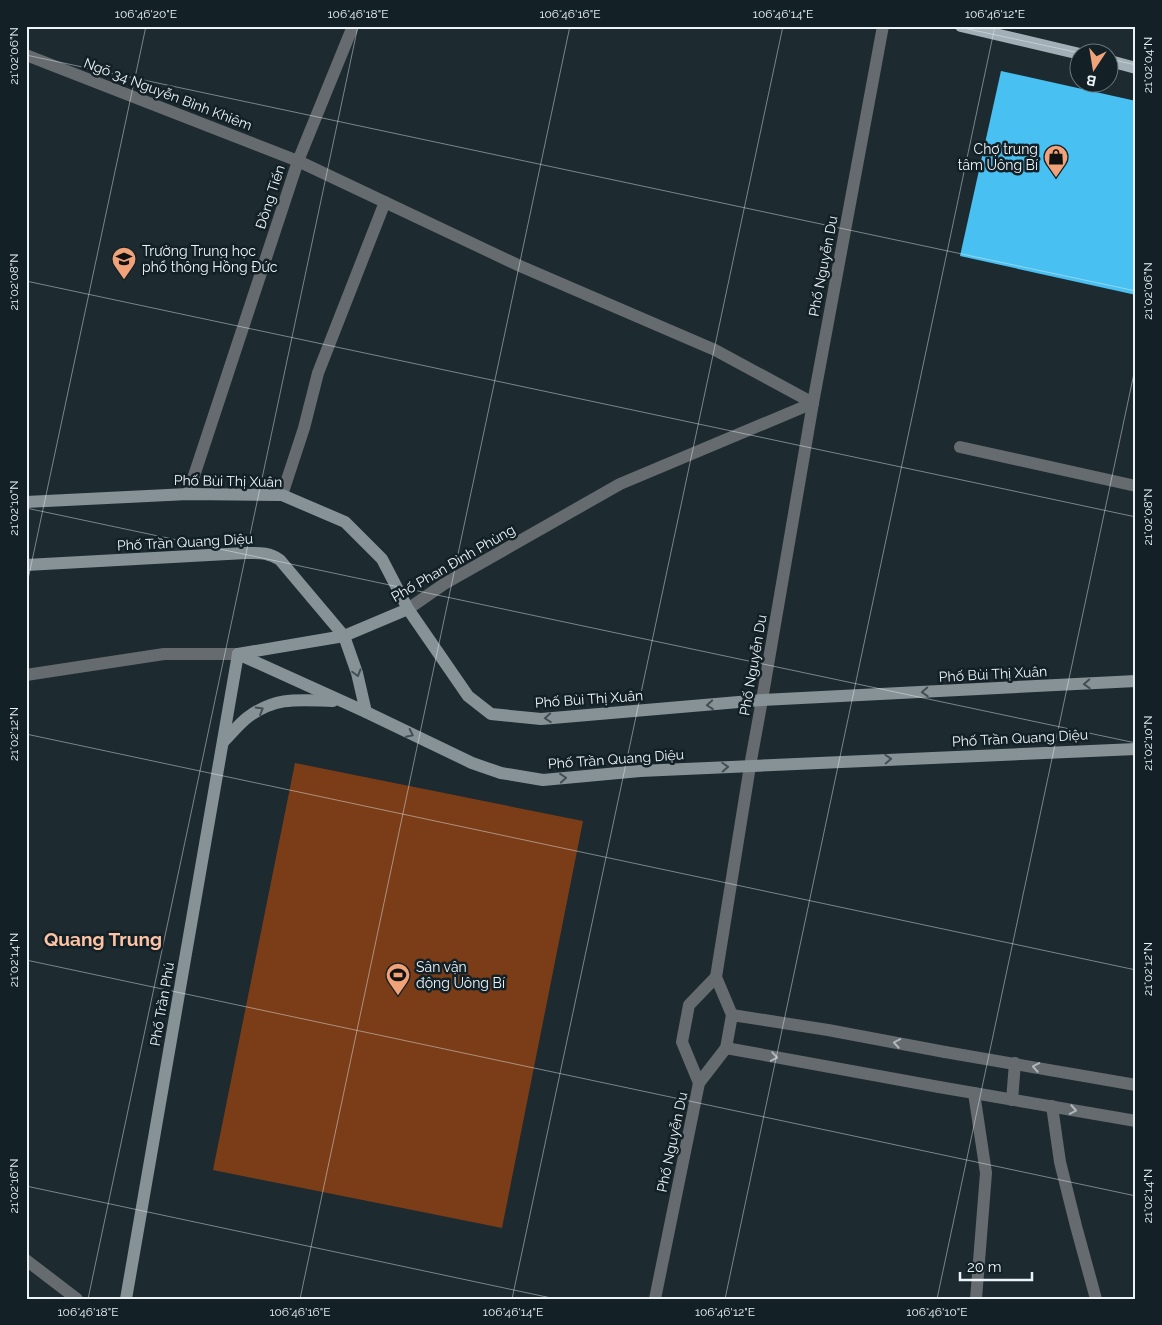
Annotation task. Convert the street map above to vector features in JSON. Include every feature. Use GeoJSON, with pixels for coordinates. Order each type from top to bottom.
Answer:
{"type":"FeatureCollection","features":[{"type":"Feature","properties":{"kind":"main road"},"geometry":{"type":"LineString","coordinates":[[961,26],[1070,52]]}},
{"type":"Feature","properties":{"kind":"main road"},"geometry":{"type":"LineString","coordinates":[[1120,64],[1136,68]]}},
{"type":"Feature","properties":{"kind":"main road","name":"Phố Bùi Thị Xuân"},"geometry":{"type":"LineString","coordinates":[[26,502],[188,494],[282,495],[345,522],[382,559],[408,609],[468,696],[491,714],[541,719],[762,700],[1136,681]]}},
{"type":"Feature","properties":{"kind":"main road","name":"Phố Trần Quang Diệu"},"geometry":{"type":"LineString","coordinates":[[26,565],[246,553],[274,555],[344,636],[357,673],[366,712],[472,763],[501,773],[543,780],[640,771],[1136,749]]}},
{"type":"Feature","properties":{"kind":"main road","name":"Phố Phan Đình Phùng"},"geometry":{"type":"LineString","coordinates":[[238,654],[344,636],[408,609]]}},
{"type":"Feature","properties":{"kind":"main road"},"geometry":{"type":"LineString","coordinates":[[238,654],[366,712]]}},
{"type":"Feature","properties":{"kind":"main road","name":"Phố Trần Phú"},"geometry":{"type":"LineString","coordinates":[[126,1299],[238,654]]}},
{"type":"Feature","properties":{"kind":"main road"},"geometry":{"type":"LineString","coordinates":[[223,742],[247,718],[271,704],[294,700],[340,701]]}},
{"type":"Feature","properties":{"kind":"street","name":"Đồng Tiến"},"geometry":{"type":"LineString","coordinates":[[188,494],[298,162],[353,26]]}},
{"type":"Feature","properties":{"kind":"street","name":"Phố Nguyễn Du"},"geometry":{"type":"LineString","coordinates":[[716,978],[750,766],[813,403],[883,26]]}},
{"type":"Feature","properties":{"kind":"street","name":"Ngõ 34 Nguyễn Bỉnh Khiêm"},"geometry":{"type":"LineString","coordinates":[[26,55],[298,162],[520,266],[714,350],[813,403]]}},
{"type":"Feature","properties":{"kind":"street"},"geometry":{"type":"LineString","coordinates":[[282,495],[304,428],[318,373],[385,202]]}},
{"type":"Feature","properties":{"kind":"street","name":"Phố Phan Đình Phùng"},"geometry":{"type":"LineString","coordinates":[[408,609],[444,584],[620,484],[813,403]]}},
{"type":"Feature","properties":{"kind":"street"},"geometry":{"type":"LineString","coordinates":[[960,448],[1136,486]]}},
{"type":"Feature","properties":{"kind":"street","name":"Phố Phan Đình Phùng"},"geometry":{"type":"LineString","coordinates":[[26,674],[164,654],[238,654]]}},
{"type":"Feature","properties":{"kind":"street"},"geometry":{"type":"LineString","coordinates":[[699,1083],[682,1042],[689,1005],[716,978],[732,1015],[828,1030],[1136,1085]]}},
{"type":"Feature","properties":{"kind":"street","name":"Phố Nguyễn Du"},"geometry":{"type":"LineString","coordinates":[[655,1299],[699,1083],[726,1048],[732,1015]]}},
{"type":"Feature","properties":{"kind":"street"},"geometry":{"type":"LineString","coordinates":[[726,1048],[1136,1121]]}},
{"type":"Feature","properties":{"kind":"street"},"geometry":{"type":"LineString","coordinates":[[1012,1100],[1016,1064]]}},
{"type":"Feature","properties":{"kind":"street"},"geometry":{"type":"LineString","coordinates":[[974,1093],[986,1173],[976,1299]]}},
{"type":"Feature","properties":{"kind":"street"},"geometry":{"type":"LineString","coordinates":[[1052,1106],[1060,1162],[1096,1299]]}},
{"type":"Feature","properties":{"kind":"street"},"geometry":{"type":"LineString","coordinates":[[26,1260],[77,1299]]}},
{"type":"Feature","properties":{"kind":"shaded area","name":"Sân vận động Uông Bí"},"geometry":{"type":"Polygon","coordinates":[[[295,763],[583,821],[502,1228],[213,1170],[295,763]]]}},
{"type":"Feature","properties":{"kind":"building","name":"Chợ trung tâm Uông Bí"},"geometry":{"type":"Polygon","coordinates":[[[1001,71],[1070,86],[1070,92],[1096,92],[1136,101],[1136,295],[960,256],[1001,71]]]}},
{"type":"Feature","properties":{"kind":"place","name":"Chợ trung tâm Uông Bí"},"geometry":{"type":"Point","coordinates":[1056,178]}},
{"type":"Feature","properties":{"kind":"place","name":"Trường Trung học phổ thông Hồng Đức"},"geometry":{"type":"Point","coordinates":[124,280]}},
{"type":"Feature","properties":{"kind":"place","name":"Sân vận động Uông Bí"},"geometry":{"type":"Point","coordinates":[398,996]}},
{"type":"Feature","properties":{"kind":"district","name":"Quang Trung"},"geometry":{"type":"Point","coordinates":[103,939]}}]}
